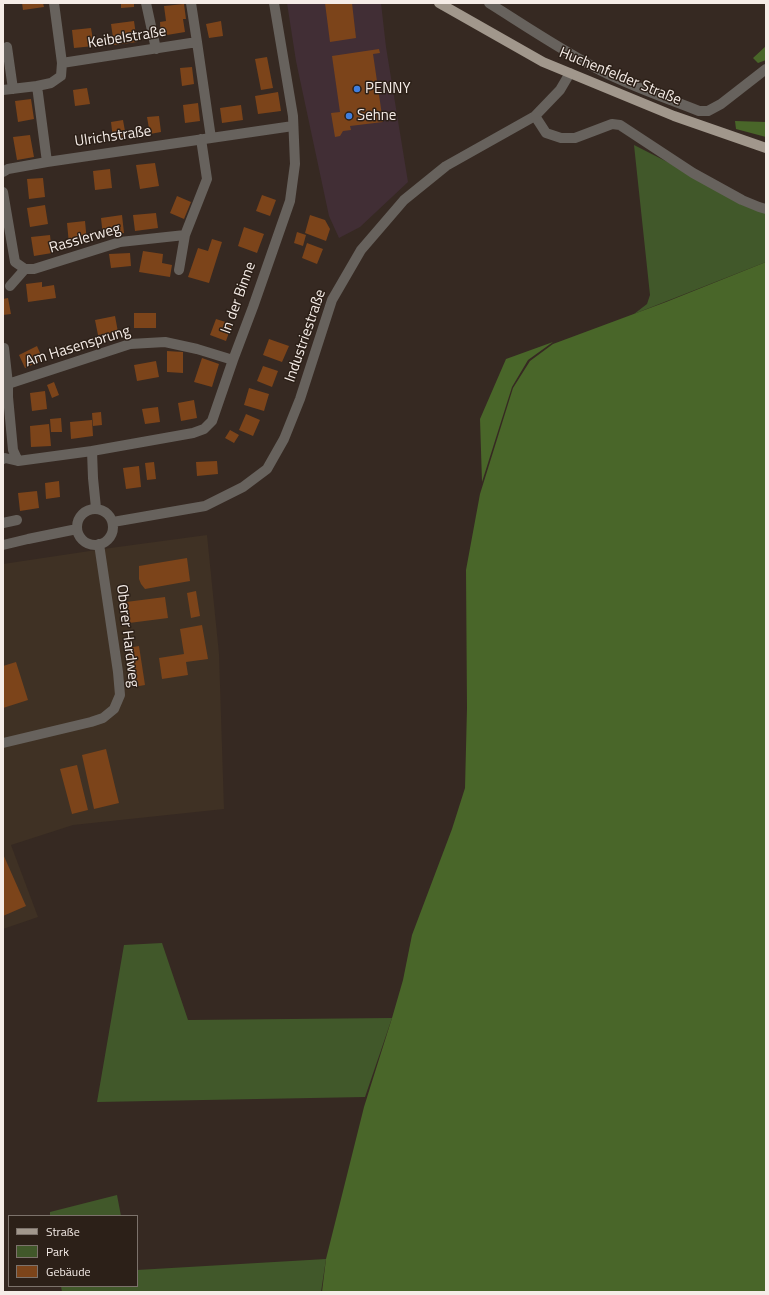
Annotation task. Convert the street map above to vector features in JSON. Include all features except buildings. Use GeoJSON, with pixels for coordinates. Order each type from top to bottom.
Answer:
{"type":"FeatureCollection","features":[{"type":"Feature","properties":{"kind":"main road","name":"Huchenfelder Straße"},"geometry":{"type":"LineString","coordinates":[[439,3],[542,62],[674,116],[766,148]]}},
{"type":"Feature","properties":{"kind":"street"},"geometry":{"type":"LineString","coordinates":[[7,47],[8,90],[51,83],[61,76],[62,63],[54,3]]}},
{"type":"Feature","properties":{"kind":"street"},"geometry":{"type":"LineString","coordinates":[[179,270],[184,235],[207,179],[206,138],[198,42],[190,3]]}},
{"type":"Feature","properties":{"kind":"street","name":"In der Binne"},"geometry":{"type":"LineString","coordinates":[[92,451],[193,433],[204,429],[212,421],[232,360],[253,306],[290,201],[295,164],[293,116],[274,3]]}},
{"type":"Feature","properties":{"kind":"street"},"geometry":{"type":"LineString","coordinates":[[489,3],[595,68],[699,111],[708,111],[721,104],[766,68]]}},
{"type":"Feature","properties":{"kind":"street"},"geometry":{"type":"LineString","coordinates":[[146,5],[156,49]]}},
{"type":"Feature","properties":{"kind":"street","name":"Keibelstraße"},"geometry":{"type":"LineString","coordinates":[[62,63],[198,42]]}},
{"type":"Feature","properties":{"kind":"street","name":"Industriestraße"},"geometry":{"type":"LineString","coordinates":[[113,522],[205,506],[243,487],[267,469],[284,439],[300,399],[332,300],[361,250],[404,200],[446,166],[535,116],[560,90],[570,73]]}},
{"type":"Feature","properties":{"kind":"street"},"geometry":{"type":"LineString","coordinates":[[3,172],[8,169],[48,162],[38,86]]}},
{"type":"Feature","properties":{"kind":"street"},"geometry":{"type":"LineString","coordinates":[[535,116],[546,133],[561,138],[575,138],[612,124],[620,125],[693,173],[763,207]]}},
{"type":"Feature","properties":{"kind":"street","name":"Ulrichstraße"},"geometry":{"type":"LineString","coordinates":[[48,162],[293,126]]}},
{"type":"Feature","properties":{"kind":"street"},"geometry":{"type":"LineString","coordinates":[[3,192],[15,262],[25,269],[10,286]]}},
{"type":"Feature","properties":{"kind":"street","name":"Rasslerweg"},"geometry":{"type":"LineString","coordinates":[[25,269],[34,269],[120,242],[184,235]]}},
{"type":"Feature","properties":{"kind":"street","name":"Am Hasensprung"},"geometry":{"type":"LineString","coordinates":[[8,384],[130,344],[165,342],[197,349],[232,360]]}},
{"type":"Feature","properties":{"kind":"street"},"geometry":{"type":"LineString","coordinates":[[4,348],[13,450],[18,461]]}},
{"type":"Feature","properties":{"kind":"street"},"geometry":{"type":"LineString","coordinates":[[3,459],[5,458],[18,461],[92,451],[96,508]]}},
{"type":"Feature","properties":{"kind":"street"},"geometry":{"type":"LineString","coordinates":[[96,508],[105,511],[113,522],[113,528],[109,538],[105,542],[99,544],[93,545],[82,540],[77,529],[78,520],[83,513],[87,510],[96,508]]}},
{"type":"Feature","properties":{"kind":"street"},"geometry":{"type":"LineString","coordinates":[[3,522],[17,520]]}},
{"type":"Feature","properties":{"kind":"street"},"geometry":{"type":"LineString","coordinates":[[3,545],[77,529]]}},
{"type":"Feature","properties":{"kind":"street","name":"Oberer Hardweg"},"geometry":{"type":"LineString","coordinates":[[3,743],[91,722],[103,718],[114,708],[120,695],[118,672],[99,544]]}},
{"type":"Feature","properties":{"kind":"shaded area"},"geometry":{"type":"Polygon","coordinates":[[[287,3],[381,3],[386,47],[408,182],[360,227],[339,238],[329,216],[296,61],[287,3]]]}},
{"type":"Feature","properties":{"kind":"shaded area"},"geometry":{"type":"Polygon","coordinates":[[[207,535],[219,654],[224,809],[73,825],[11,845],[38,917],[3,929],[3,564],[207,535]]]}},
{"type":"Feature","properties":{"kind":"green space"},"geometry":{"type":"Polygon","coordinates":[[[766,46],[766,60],[758,63],[753,58],[766,46]]]}},
{"type":"Feature","properties":{"kind":"green space"},"geometry":{"type":"Polygon","coordinates":[[[735,121],[766,122],[766,137],[736,129],[735,121]]]}},
{"type":"Feature","properties":{"kind":"green space"},"geometry":{"type":"Polygon","coordinates":[[[634,145],[766,212],[766,262],[634,314],[647,304],[650,295],[634,145]]]}},
{"type":"Feature","properties":{"kind":"green space"},"geometry":{"type":"Polygon","coordinates":[[[766,262],[766,1292],[322,1292],[326,1259],[364,1107],[403,980],[412,935],[452,829],[465,788],[467,708],[466,570],[480,494],[513,388],[530,361],[553,344],[666,302],[766,262]]]}},
{"type":"Feature","properties":{"kind":"green space"},"geometry":{"type":"Polygon","coordinates":[[[553,342],[528,360],[512,387],[482,482],[480,419],[506,359],[553,342]]]}},
{"type":"Feature","properties":{"kind":"green space"},"geometry":{"type":"Polygon","coordinates":[[[162,943],[188,1020],[392,1018],[365,1097],[97,1102],[124,945],[162,943]]]}},
{"type":"Feature","properties":{"kind":"green space"},"geometry":{"type":"Polygon","coordinates":[[[117,1195],[121,1215],[50,1215],[50,1212],[117,1195]]]}},
{"type":"Feature","properties":{"kind":"green space"},"geometry":{"type":"Polygon","coordinates":[[[326,1259],[321,1292],[62,1292],[61,1287],[138,1287],[138,1270],[326,1259]]]}},
{"type":"Feature","properties":{"kind":"place","name":"PENNY"},"geometry":{"type":"Point","coordinates":[357,89]}},
{"type":"Feature","properties":{"kind":"place","name":"Sehne"},"geometry":{"type":"Point","coordinates":[349,116]}}]}
